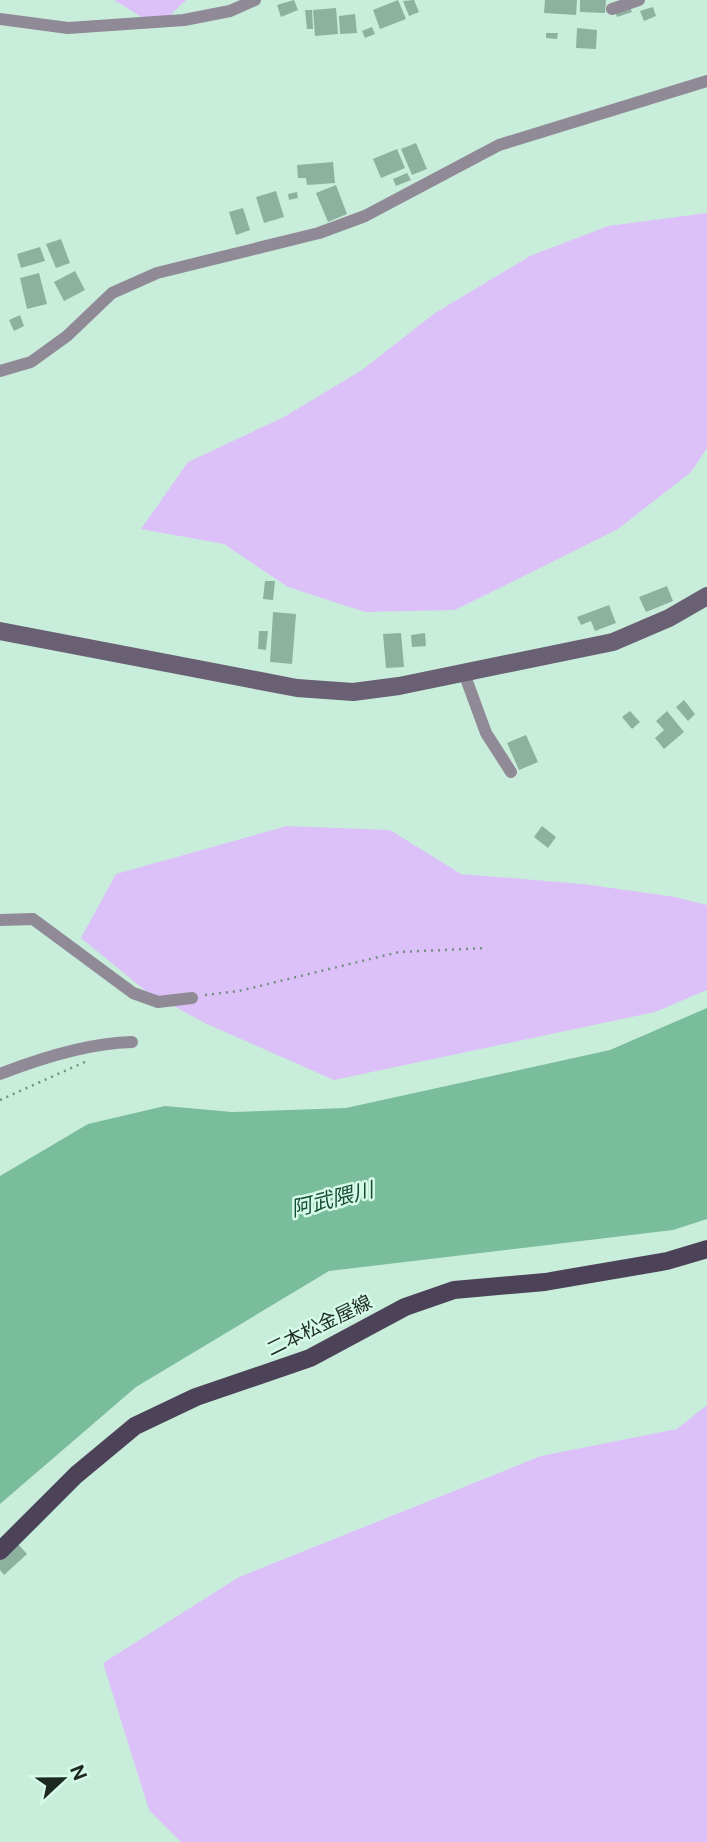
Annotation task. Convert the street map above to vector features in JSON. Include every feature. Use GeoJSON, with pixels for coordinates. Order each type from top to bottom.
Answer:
{"type":"FeatureCollection","features":[{"type":"Feature","properties":{"kind":"main road","name":"二本松金屋線"},"geometry":{"type":"LineString","coordinates":[[0,1551],[76,1475],[135,1426],[196,1397],[303,1361],[414,1302],[454,1290],[545,1282],[667,1261],[707,1249]]}},
{"type":"Feature","properties":{"kind":"street"},"geometry":{"type":"LineString","coordinates":[[0,19],[68,28],[184,20],[230,11],[255,0]]}},
{"type":"Feature","properties":{"kind":"street"},"geometry":{"type":"LineString","coordinates":[[611,9],[639,0]]}},
{"type":"Feature","properties":{"kind":"street"},"geometry":{"type":"LineString","coordinates":[[0,371],[31,362],[67,336],[112,293],[157,273],[320,233],[365,216],[499,145],[707,81]]}},
{"type":"Feature","properties":{"kind":"street"},"geometry":{"type":"LineString","coordinates":[[0,631],[319,691],[373,690],[613,642],[669,618],[707,596]]}},
{"type":"Feature","properties":{"kind":"street"},"geometry":{"type":"LineString","coordinates":[[464,673],[486,733],[511,772]]}},
{"type":"Feature","properties":{"kind":"street"},"geometry":{"type":"LineString","coordinates":[[0,920],[33,919],[133,993],[158,1002],[192,998]]}},
{"type":"Feature","properties":{"kind":"street"},"geometry":{"type":"LineString","coordinates":[[0,1074],[34,1061],[132,1042]]}},
{"type":"Feature","properties":{"kind":"path"},"geometry":{"type":"LineString","coordinates":[[192,998],[240,991],[399,952],[487,948]]}},
{"type":"Feature","properties":{"kind":"path"},"geometry":{"type":"LineString","coordinates":[[0,1100],[97,1058]]}},
{"type":"Feature","properties":{"kind":"shaded area"},"geometry":{"type":"Polygon","coordinates":[[[114,0],[186,0],[158,27],[114,0]]]}},
{"type":"Feature","properties":{"kind":"shaded area"},"geometry":{"type":"Polygon","coordinates":[[[707,213],[707,448],[691,472],[618,529],[455,610],[365,612],[288,587],[224,544],[141,529],[188,462],[284,417],[362,370],[435,313],[530,256],[608,226],[707,213]]]}},
{"type":"Feature","properties":{"kind":"shaded area"},"geometry":{"type":"Polygon","coordinates":[[[287,826],[390,830],[461,874],[583,884],[675,897],[707,905],[707,990],[655,1012],[334,1080],[207,1024],[147,992],[81,938],[116,874],[287,826]]]}},
{"type":"Feature","properties":{"kind":"shaded area"},"geometry":{"type":"Polygon","coordinates":[[[707,1405],[707,1842],[181,1842],[149,1810],[103,1663],[239,1577],[541,1456],[677,1429],[707,1405]]]}},
{"type":"Feature","properties":{"kind":"water","name":"阿武隈川"},"geometry":{"type":"Polygon","coordinates":[[[707,1008],[707,1219],[673,1230],[329,1271],[136,1387],[0,1504],[0,1176],[88,1124],[165,1106],[232,1112],[346,1108],[610,1050],[707,1008]]]}},
{"type":"Feature","properties":{"kind":"building"},"geometry":{"type":"Polygon","coordinates":[[[294,0],[298,10],[281,17],[277,5],[294,0]]]}},
{"type":"Feature","properties":{"kind":"building"},"geometry":{"type":"Polygon","coordinates":[[[398,0],[406,19],[380,29],[373,10],[398,0]]]}},
{"type":"Feature","properties":{"kind":"building"},"geometry":{"type":"Polygon","coordinates":[[[414,0],[419,12],[409,16],[403,1],[414,0]]]}},
{"type":"Feature","properties":{"kind":"building"},"geometry":{"type":"Polygon","coordinates":[[[545,0],[577,0],[576,15],[544,13],[545,0]]]}},
{"type":"Feature","properties":{"kind":"building"},"geometry":{"type":"Polygon","coordinates":[[[580,0],[606,0],[605,13],[580,12],[580,0]]]}},
{"type":"Feature","properties":{"kind":"building"},"geometry":{"type":"Polygon","coordinates":[[[630,7],[632,12],[617,17],[615,12],[630,7]]]}},
{"type":"Feature","properties":{"kind":"building"},"geometry":{"type":"Polygon","coordinates":[[[653,7],[656,16],[644,21],[640,11],[653,7]]]}},
{"type":"Feature","properties":{"kind":"building"},"geometry":{"type":"Polygon","coordinates":[[[336,8],[338,34],[315,36],[313,10],[336,8]]]}},
{"type":"Feature","properties":{"kind":"building"},"geometry":{"type":"Polygon","coordinates":[[[305,10],[312,10],[313,29],[307,29],[305,10]]]}},
{"type":"Feature","properties":{"kind":"building"},"geometry":{"type":"Polygon","coordinates":[[[355,14],[357,33],[340,34],[339,16],[355,14]]]}},
{"type":"Feature","properties":{"kind":"building"},"geometry":{"type":"Polygon","coordinates":[[[372,27],[375,34],[365,38],[362,31],[372,27]]]}},
{"type":"Feature","properties":{"kind":"building"},"geometry":{"type":"Polygon","coordinates":[[[577,28],[597,30],[596,49],[576,48],[577,28]]]}},
{"type":"Feature","properties":{"kind":"building"},"geometry":{"type":"Polygon","coordinates":[[[546,33],[558,33],[557,39],[546,38],[546,33]]]}},
{"type":"Feature","properties":{"kind":"building"},"geometry":{"type":"Polygon","coordinates":[[[416,143],[427,169],[412,175],[401,149],[416,143]]]}},
{"type":"Feature","properties":{"kind":"building"},"geometry":{"type":"Polygon","coordinates":[[[397,149],[405,168],[381,178],[373,159],[397,149]]]}},
{"type":"Feature","properties":{"kind":"building"},"geometry":{"type":"Polygon","coordinates":[[[333,162],[335,183],[307,185],[306,178],[298,178],[297,165],[333,162]]]}},
{"type":"Feature","properties":{"kind":"building"},"geometry":{"type":"Polygon","coordinates":[[[407,173],[411,180],[396,186],[393,179],[407,173]]]}},
{"type":"Feature","properties":{"kind":"building"},"geometry":{"type":"Polygon","coordinates":[[[336,185],[347,214],[328,222],[316,193],[336,185]]]}},
{"type":"Feature","properties":{"kind":"building"},"geometry":{"type":"Polygon","coordinates":[[[276,191],[284,217],[264,223],[256,197],[276,191]]]}},
{"type":"Feature","properties":{"kind":"building"},"geometry":{"type":"Polygon","coordinates":[[[297,192],[298,198],[289,200],[288,194],[297,192]]]}},
{"type":"Feature","properties":{"kind":"building"},"geometry":{"type":"Polygon","coordinates":[[[243,208],[250,230],[236,235],[229,212],[243,208]]]}},
{"type":"Feature","properties":{"kind":"building"},"geometry":{"type":"Polygon","coordinates":[[[61,239],[70,263],[56,268],[46,244],[61,239]]]}},
{"type":"Feature","properties":{"kind":"building"},"geometry":{"type":"Polygon","coordinates":[[[40,247],[45,261],[21,268],[17,254],[40,247]]]}},
{"type":"Feature","properties":{"kind":"building"},"geometry":{"type":"Polygon","coordinates":[[[75,271],[85,290],[64,301],[54,282],[75,271]]]}},
{"type":"Feature","properties":{"kind":"building"},"geometry":{"type":"Polygon","coordinates":[[[39,273],[47,304],[27,309],[20,278],[39,273]]]}},
{"type":"Feature","properties":{"kind":"building"},"geometry":{"type":"Polygon","coordinates":[[[20,315],[24,326],[14,331],[9,320],[20,315]]]}},
{"type":"Feature","properties":{"kind":"building"},"geometry":{"type":"Polygon","coordinates":[[[265,581],[275,581],[273,600],[263,599],[265,581]]]}},
{"type":"Feature","properties":{"kind":"building"},"geometry":{"type":"Polygon","coordinates":[[[667,586],[673,601],[646,612],[639,597],[667,586]]]}},
{"type":"Feature","properties":{"kind":"building"},"geometry":{"type":"Polygon","coordinates":[[[609,605],[616,623],[595,631],[591,621],[581,625],[577,617],[609,605]]]}},
{"type":"Feature","properties":{"kind":"building"},"geometry":{"type":"Polygon","coordinates":[[[273,612],[296,614],[292,664],[270,662],[273,612]]]}},
{"type":"Feature","properties":{"kind":"building"},"geometry":{"type":"Polygon","coordinates":[[[259,631],[268,631],[266,650],[258,649],[259,631]]]}},
{"type":"Feature","properties":{"kind":"building"},"geometry":{"type":"Polygon","coordinates":[[[401,633],[404,667],[386,668],[383,634],[401,633]]]}},
{"type":"Feature","properties":{"kind":"building"},"geometry":{"type":"Polygon","coordinates":[[[425,633],[426,646],[412,647],[411,635],[425,633]]]}},
{"type":"Feature","properties":{"kind":"building"},"geometry":{"type":"Polygon","coordinates":[[[684,700],[695,714],[688,721],[676,707],[684,700]]]}},
{"type":"Feature","properties":{"kind":"building"},"geometry":{"type":"Polygon","coordinates":[[[630,711],[640,722],[632,729],[622,717],[630,711]]]}},
{"type":"Feature","properties":{"kind":"building"},"geometry":{"type":"Polygon","coordinates":[[[667,711],[684,732],[664,749],[655,738],[664,730],[656,721],[667,711]]]}},
{"type":"Feature","properties":{"kind":"building"},"geometry":{"type":"Polygon","coordinates":[[[526,735],[538,762],[519,770],[507,743],[526,735]]]}},
{"type":"Feature","properties":{"kind":"building"},"geometry":{"type":"Polygon","coordinates":[[[542,826],[556,837],[548,848],[534,837],[542,826]]]}},
{"type":"Feature","properties":{"kind":"building"},"geometry":{"type":"Polygon","coordinates":[[[17,1543],[27,1554],[4,1575],[0,1570],[0,1559],[17,1543]]]}}]}
